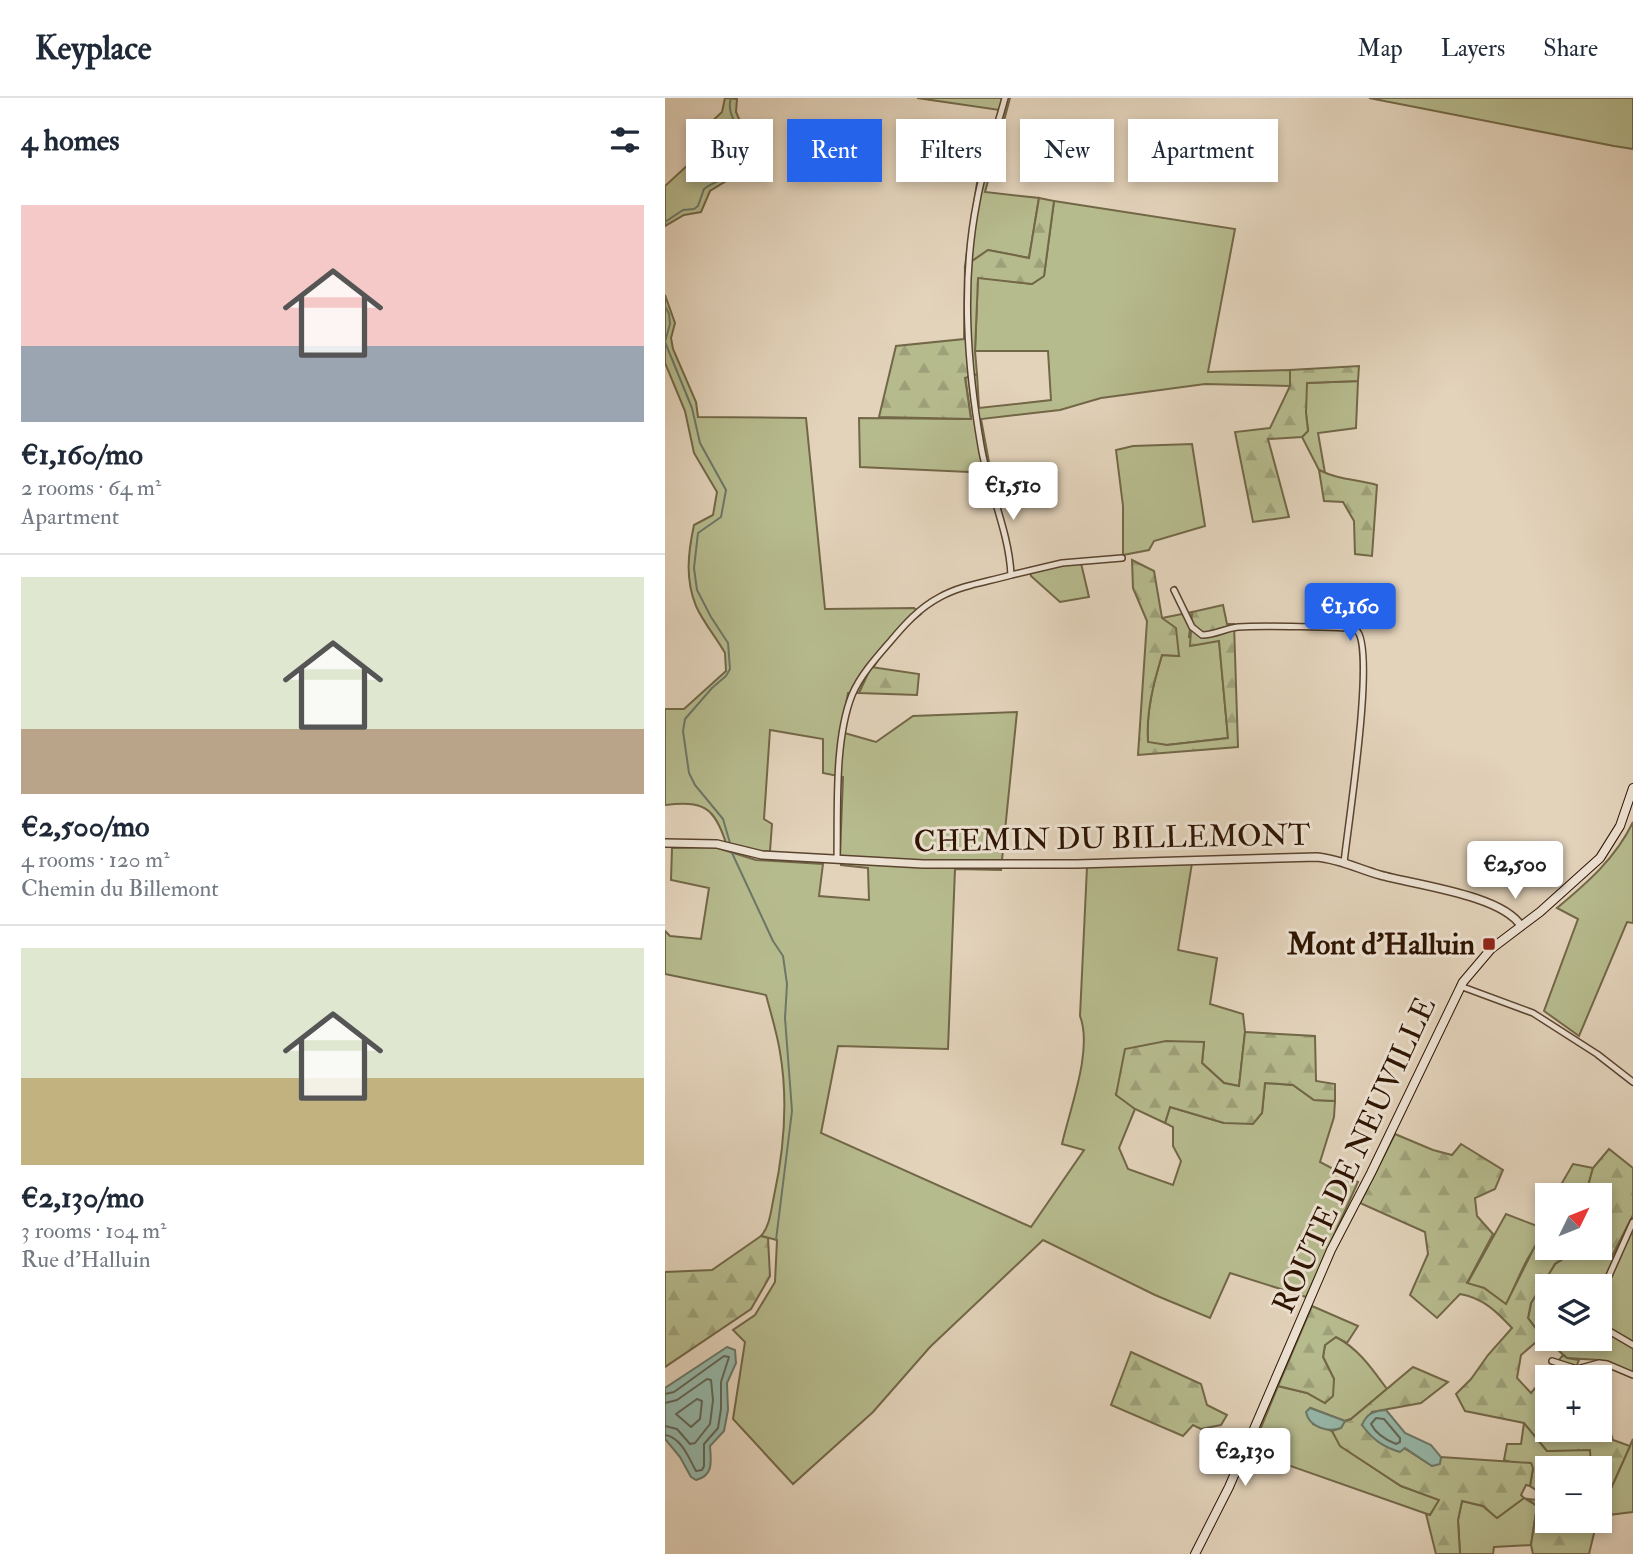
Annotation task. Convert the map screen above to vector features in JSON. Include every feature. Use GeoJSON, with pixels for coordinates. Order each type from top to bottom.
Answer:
{"type":"FeatureCollection","features":[{"type":"Feature","properties":{"kind":"main road","name":"ROUTE DE NEUVILLE"},"geometry":{"type":"LineString","coordinates":[[1540,912],[1587,871],[1607,849],[1620,826],[1633,788]]}},
{"type":"Feature","properties":{"kind":"main road","name":"ROUTE DE NEUVILLE"},"geometry":{"type":"LineString","coordinates":[[1195,1554],[1229,1487],[1331,1250],[1371,1173],[1460,986],[1485,955],[1559,900],[1603,861],[1619,838],[1633,806]]}},
{"type":"Feature","properties":{"kind":"street"},"geometry":{"type":"LineString","coordinates":[[1005,98],[973,222],[969,265],[968,341],[971,383],[982,454],[1008,551],[1011,575]]}},
{"type":"Feature","properties":{"kind":"street"},"geometry":{"type":"LineString","coordinates":[[837,859],[838,771],[846,717],[857,684],[899,630],[927,605],[957,590],[1062,563],[1093,558],[1122,558]]}},
{"type":"Feature","properties":{"kind":"street"},"geometry":{"type":"LineString","coordinates":[[1174,590],[1192,627],[1202,635],[1237,627],[1354,629],[1360,635],[1364,660],[1361,713],[1344,863]]}},
{"type":"Feature","properties":{"kind":"street","name":"CHEMIN DU BILLEMONT"},"geometry":{"type":"LineString","coordinates":[[665,843],[717,844],[762,855],[894,863],[1017,864],[1301,856],[1329,858],[1380,875],[1471,898],[1510,914],[1521,926]]}},
{"type":"Feature","properties":{"kind":"street"},"geometry":{"type":"LineString","coordinates":[[1460,986],[1533,1013],[1589,1048],[1633,1082]]}},
{"type":"Feature","properties":{"kind":"street"},"geometry":{"type":"LineString","coordinates":[[1610,1274],[1633,1222]]}},
{"type":"Feature","properties":{"kind":"street"},"geometry":{"type":"LineString","coordinates":[[1612,1333],[1633,1345]]}},
{"type":"Feature","properties":{"kind":"street"},"geometry":{"type":"LineString","coordinates":[[1552,1361],[1577,1369],[1599,1363],[1607,1364],[1633,1375]]}},
{"type":"Feature","properties":{"kind":"green space"},"geometry":{"type":"Polygon","coordinates":[[[725,98],[737,99],[736,112],[739,119],[714,119],[722,112],[725,98]]]}},
{"type":"Feature","properties":{"kind":"green space"},"geometry":{"type":"Polygon","coordinates":[[[917,98],[1010,98],[1004,119],[997,119],[1000,110],[917,98]]]}},
{"type":"Feature","properties":{"kind":"green space"},"geometry":{"type":"Polygon","coordinates":[[[1369,98],[1633,98],[1633,149],[1614,146],[1369,98]]]}},
{"type":"Feature","properties":{"kind":"green space"},"geometry":{"type":"Polygon","coordinates":[[[686,167],[686,182],[725,182],[710,191],[701,212],[684,215],[665,226],[665,186],[686,167]]]}},
{"type":"Feature","properties":{"kind":"green space"},"geometry":{"type":"Polygon","coordinates":[[[988,182],[985,192],[1039,198],[1029,258],[988,250],[965,266],[977,183],[988,182]]]}},
{"type":"Feature","properties":{"kind":"green space"},"geometry":{"type":"Polygon","coordinates":[[[1039,198],[1054,201],[1044,276],[1032,284],[978,278],[975,351],[977,374],[965,378],[971,419],[879,417],[896,346],[964,339],[965,266],[988,250],[1029,258],[1039,198]]]}},
{"type":"Feature","properties":{"kind":"green space"},"geometry":{"type":"Polygon","coordinates":[[[1054,201],[1235,229],[1208,372],[1290,370],[1290,386],[1205,384],[1101,398],[1060,410],[981,419],[991,473],[860,467],[859,418],[971,419],[965,377],[977,374],[979,408],[1051,400],[1048,351],[975,351],[978,277],[1032,284],[1044,276],[1054,201]]]}},
{"type":"Feature","properties":{"kind":"green space"},"geometry":{"type":"Polygon","coordinates":[[[665,295],[675,323],[671,338],[673,349],[696,402],[698,417],[806,418],[825,609],[914,608],[921,614],[885,650],[859,693],[848,693],[841,732],[876,742],[913,716],[1017,712],[1001,870],[955,869],[948,1049],[838,1046],[821,1133],[1031,1227],[1084,1150],[1062,1144],[1079,1079],[1084,1045],[1080,1016],[1087,867],[1192,863],[1178,950],[1217,958],[1210,1004],[1243,1014],[1245,1032],[1239,1086],[1224,1083],[1202,1063],[1204,1043],[1116,1094],[1135,1109],[1119,1148],[1128,1169],[1173,1185],[1181,1161],[1173,1146],[1173,1127],[1165,1123],[1170,1107],[1224,1123],[1262,1113],[1265,1083],[1293,1085],[1314,1100],[1335,1101],[1334,1117],[1320,1162],[1358,1182],[1306,1297],[1230,1273],[1210,1318],[1155,1295],[1043,1240],[930,1347],[873,1412],[793,1484],[733,1419],[745,1342],[733,1330],[755,1315],[775,1282],[777,1240],[761,1236],[770,1218],[782,1143],[784,1088],[779,1045],[766,995],[665,974],[665,931],[670,936],[701,939],[709,888],[671,880],[672,848],[714,847],[756,860],[823,864],[819,896],[869,900],[868,868],[841,865],[843,777],[823,773],[823,739],[770,730],[764,819],[772,824],[770,851],[755,852],[726,843],[717,821],[705,809],[689,804],[665,805],[665,709],[684,709],[726,671],[725,653],[699,612],[690,586],[689,556],[694,525],[713,515],[717,492],[694,453],[685,411],[665,363],[665,295]]]}},
{"type":"Feature","properties":{"kind":"green space"},"geometry":{"type":"Polygon","coordinates":[[[1359,366],[1358,381],[1307,383],[1308,431],[1302,437],[1268,439],[1289,517],[1253,522],[1235,432],[1270,428],[1290,386],[1290,370],[1359,366]]]}},
{"type":"Feature","properties":{"kind":"green space"},"geometry":{"type":"Polygon","coordinates":[[[1358,381],[1356,428],[1318,433],[1325,473],[1319,470],[1302,437],[1308,431],[1306,383],[1358,381]]]}},
{"type":"Feature","properties":{"kind":"green space"},"geometry":{"type":"Polygon","coordinates":[[[1192,444],[1205,526],[1154,541],[1149,550],[1123,555],[1123,506],[1116,450],[1133,446],[1192,444]]]}},
{"type":"Feature","properties":{"kind":"green space"},"geometry":{"type":"Polygon","coordinates":[[[1319,470],[1340,478],[1377,485],[1372,556],[1355,554],[1354,521],[1343,502],[1324,501],[1319,470]]]}},
{"type":"Feature","properties":{"kind":"green space"},"geometry":{"type":"Polygon","coordinates":[[[1080,559],[1089,597],[1060,602],[1031,576],[1029,568],[1080,559]]]}},
{"type":"Feature","properties":{"kind":"green space"},"geometry":{"type":"Polygon","coordinates":[[[1132,560],[1154,571],[1162,618],[1176,628],[1179,656],[1162,655],[1151,698],[1148,742],[1167,745],[1228,738],[1219,641],[1190,646],[1192,612],[1223,605],[1227,624],[1234,624],[1238,747],[1138,755],[1147,621],[1133,588],[1132,560]]]}},
{"type":"Feature","properties":{"kind":"green space"},"geometry":{"type":"Polygon","coordinates":[[[1192,612],[1189,637],[1219,640],[1228,738],[1167,745],[1148,743],[1151,698],[1162,655],[1179,656],[1162,618],[1192,612]]]}},
{"type":"Feature","properties":{"kind":"green space"},"geometry":{"type":"Polygon","coordinates":[[[871,667],[919,674],[917,695],[859,693],[871,667]]]}},
{"type":"Feature","properties":{"kind":"green space"},"geometry":{"type":"Polygon","coordinates":[[[1633,822],[1633,923],[1627,922],[1579,1036],[1544,1011],[1578,919],[1557,908],[1609,858],[1633,822]]]}},
{"type":"Feature","properties":{"kind":"green space"},"geometry":{"type":"Polygon","coordinates":[[[1245,1032],[1315,1036],[1316,1081],[1335,1084],[1335,1101],[1314,1100],[1293,1085],[1265,1083],[1262,1113],[1253,1124],[1224,1123],[1170,1107],[1165,1123],[1135,1109],[1116,1095],[1125,1049],[1166,1041],[1204,1042],[1202,1063],[1224,1083],[1239,1086],[1245,1032]]]}},
{"type":"Feature","properties":{"kind":"green space"},"geometry":{"type":"Polygon","coordinates":[[[1395,1134],[1452,1155],[1461,1144],[1503,1170],[1495,1189],[1475,1198],[1477,1216],[1493,1234],[1467,1283],[1484,1288],[1506,1304],[1535,1246],[1535,1260],[1561,1260],[1549,1274],[1535,1274],[1535,1296],[1528,1318],[1535,1328],[1535,1343],[1521,1355],[1517,1378],[1531,1393],[1535,1388],[1535,1436],[1524,1423],[1465,1411],[1456,1394],[1512,1328],[1489,1306],[1460,1294],[1437,1318],[1410,1295],[1428,1254],[1425,1232],[1360,1203],[1395,1134]]]}},
{"type":"Feature","properties":{"kind":"green space"},"geometry":{"type":"Polygon","coordinates":[[[1609,1149],[1633,1168],[1633,1215],[1612,1256],[1612,1183],[1589,1183],[1593,1168],[1609,1149]]]}},
{"type":"Feature","properties":{"kind":"green space"},"geometry":{"type":"Polygon","coordinates":[[[1573,1164],[1593,1168],[1589,1183],[1562,1183],[1573,1164]]]}},
{"type":"Feature","properties":{"kind":"green space"},"geometry":{"type":"Polygon","coordinates":[[[1506,1214],[1535,1225],[1535,1248],[1506,1305],[1484,1288],[1467,1284],[1506,1214]]]}},
{"type":"Feature","properties":{"kind":"green space"},"geometry":{"type":"Polygon","coordinates":[[[1633,1215],[1633,1374],[1599,1360],[1567,1358],[1559,1351],[1612,1351],[1612,1274],[1549,1274],[1561,1260],[1612,1260],[1633,1215]]]}},
{"type":"Feature","properties":{"kind":"green space"},"geometry":{"type":"Polygon","coordinates":[[[761,1236],[768,1238],[770,1276],[751,1309],[665,1367],[665,1272],[712,1270],[761,1236]]]}},
{"type":"Feature","properties":{"kind":"green space"},"geometry":{"type":"Polygon","coordinates":[[[1535,1296],[1535,1327],[1528,1318],[1535,1296]]]}},
{"type":"Feature","properties":{"kind":"green space"},"geometry":{"type":"Polygon","coordinates":[[[1312,1306],[1358,1326],[1347,1343],[1336,1337],[1325,1345],[1323,1357],[1334,1379],[1333,1396],[1325,1403],[1307,1393],[1278,1386],[1312,1306]]]}},
{"type":"Feature","properties":{"kind":"green space"},"geometry":{"type":"Polygon","coordinates":[[[1336,1337],[1358,1353],[1387,1389],[1345,1421],[1311,1408],[1313,1424],[1332,1431],[1341,1446],[1401,1486],[1440,1500],[1430,1515],[1251,1452],[1278,1386],[1307,1393],[1325,1403],[1334,1379],[1323,1357],[1325,1345],[1336,1337]]]}},
{"type":"Feature","properties":{"kind":"green space"},"geometry":{"type":"Polygon","coordinates":[[[1131,1352],[1201,1384],[1207,1405],[1227,1415],[1221,1425],[1201,1429],[1193,1425],[1183,1436],[1111,1405],[1131,1352]]]}},
{"type":"Feature","properties":{"kind":"green space"},"geometry":{"type":"Polygon","coordinates":[[[1563,1355],[1579,1360],[1577,1365],[1555,1365],[1563,1355]]]}},
{"type":"Feature","properties":{"kind":"green space"},"geometry":{"type":"Polygon","coordinates":[[[1413,1367],[1448,1382],[1421,1403],[1372,1412],[1362,1425],[1432,1466],[1439,1464],[1441,1457],[1531,1463],[1533,1468],[1530,1486],[1526,1485],[1521,1495],[1524,1498],[1497,1518],[1483,1506],[1462,1501],[1458,1520],[1460,1554],[1436,1554],[1426,1514],[1430,1515],[1439,1500],[1401,1486],[1340,1446],[1332,1431],[1341,1428],[1345,1421],[1351,1419],[1413,1367]]]}},
{"type":"Feature","properties":{"kind":"green space"},"geometry":{"type":"Polygon","coordinates":[[[1524,1423],[1535,1436],[1535,1442],[1540,1442],[1547,1451],[1591,1449],[1591,1456],[1535,1456],[1535,1489],[1530,1486],[1533,1469],[1504,1460],[1507,1444],[1521,1444],[1524,1423]]]}},
{"type":"Feature","properties":{"kind":"green space"},"geometry":{"type":"Polygon","coordinates":[[[1612,1437],[1613,1440],[1630,1446],[1612,1486],[1612,1456],[1590,1456],[1590,1450],[1547,1451],[1540,1442],[1612,1442],[1612,1437]]]}},
{"type":"Feature","properties":{"kind":"green space"},"geometry":{"type":"Polygon","coordinates":[[[1633,1439],[1633,1512],[1612,1515],[1612,1486],[1633,1439]]]}},
{"type":"Feature","properties":{"kind":"green space"},"geometry":{"type":"Polygon","coordinates":[[[1524,1498],[1535,1505],[1531,1545],[1494,1547],[1493,1554],[1460,1554],[1458,1520],[1462,1501],[1483,1506],[1497,1518],[1524,1498]]]}},
{"type":"Feature","properties":{"kind":"green space"},"geometry":{"type":"Polygon","coordinates":[[[1535,1519],[1535,1533],[1594,1533],[1589,1554],[1533,1554],[1531,1545],[1535,1519]]]}},
{"type":"Feature","properties":{"kind":"water"},"geometry":{"type":"Polygon","coordinates":[[[727,1347],[735,1350],[736,1363],[727,1383],[728,1410],[724,1431],[710,1446],[709,1471],[696,1480],[691,1477],[680,1457],[665,1439],[665,1388],[727,1347]]]}},
{"type":"Feature","properties":{"kind":"water"},"geometry":{"type":"Polygon","coordinates":[[[1310,1408],[1345,1421],[1341,1428],[1320,1428],[1308,1417],[1306,1412],[1310,1408]]]}},
{"type":"Feature","properties":{"kind":"water"},"geometry":{"type":"Polygon","coordinates":[[[1386,1410],[1405,1433],[1431,1445],[1441,1457],[1440,1464],[1432,1466],[1405,1448],[1400,1452],[1388,1448],[1378,1442],[1362,1425],[1371,1413],[1386,1410]]]}},
{"type":"Feature","properties":{"kind":"waterway"},"geometry":{"type":"LineString","coordinates":[[665,222],[683,210],[698,206],[704,189],[733,173],[745,160],[746,142],[732,117],[731,98]]}},
{"type":"Feature","properties":{"kind":"waterway"},"geometry":{"type":"LineString","coordinates":[[665,306],[670,324],[665,342],[692,408],[700,443],[726,490],[721,517],[698,533],[694,568],[697,590],[728,643],[730,669],[685,719],[683,731],[689,773],[695,785],[723,819],[730,843]]}},
{"type":"Feature","properties":{"kind":"waterway"},"geometry":{"type":"LineString","coordinates":[[732,853],[773,941],[783,956],[787,984],[785,1018],[792,1111],[776,1240]]}},
{"type":"Feature","properties":{"kind":"place","name":"Mont d'Halluin"},"geometry":{"type":"Point","coordinates":[1489,944]}}]}
